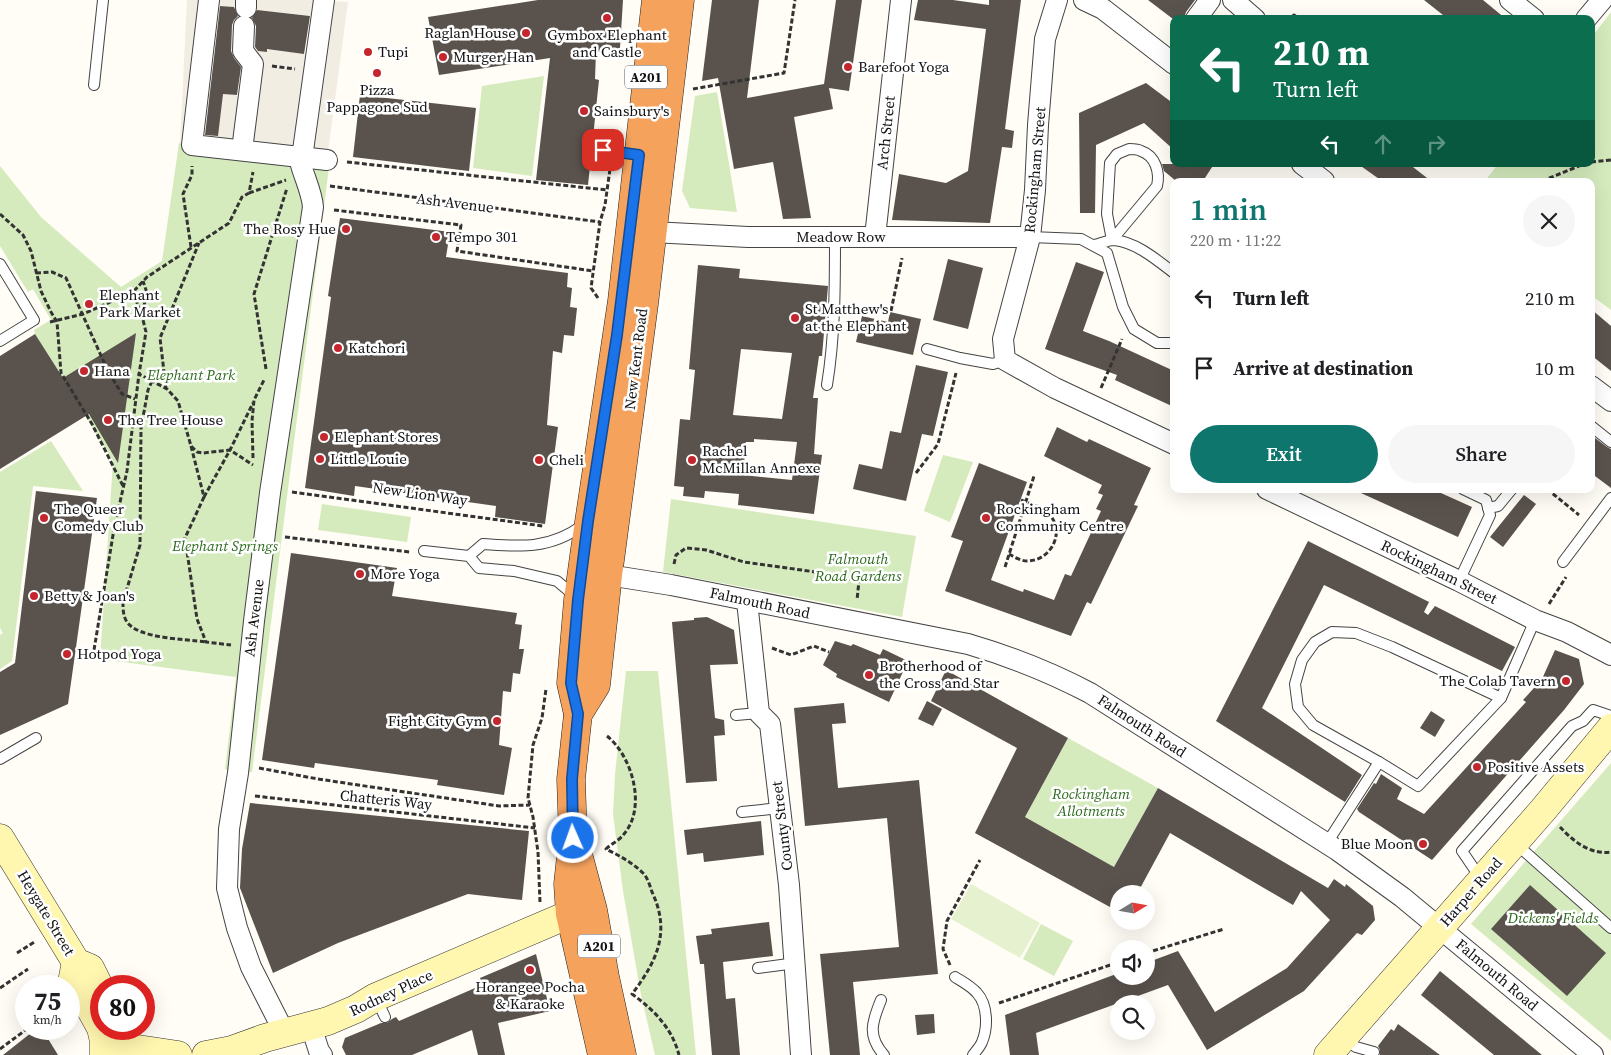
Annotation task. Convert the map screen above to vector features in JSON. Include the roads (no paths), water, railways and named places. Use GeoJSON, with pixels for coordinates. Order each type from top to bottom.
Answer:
{"type":"FeatureCollection","features":[{"type":"Feature","properties":{"kind":"highway","name":"New Kent Road"},"geometry":{"type":"LineString","coordinates":[[602,1055],[570,914],[568,884],[573,838],[572,779],[578,714],[571,683],[578,600],[588,521],[617,335],[656,0]]}},
{"type":"Feature","properties":{"kind":"highway","name":"New Kent Road"},"geometry":{"type":"LineString","coordinates":[[578,714],[596,685],[680,0]]}},
{"type":"Feature","properties":{"kind":"highway","name":"New Kent Road"},"geometry":{"type":"LineString","coordinates":[[573,838],[593,910],[622,1055]]}},
{"type":"Feature","properties":{"kind":"street"},"geometry":{"type":"LineString","coordinates":[[209,0],[192,145],[327,160]]}},
{"type":"Feature","properties":{"kind":"street"},"geometry":{"type":"LineString","coordinates":[[303,157],[324,0]]}},
{"type":"Feature","properties":{"kind":"street","name":"Arch Street"},"geometry":{"type":"LineString","coordinates":[[875,236],[901,0]]}},
{"type":"Feature","properties":{"kind":"street","name":"Rockingham Street"},"geometry":{"type":"LineString","coordinates":[[1005,360],[1003,339],[1030,237],[1036,190],[1038,125],[1045,39],[1057,0]]}},
{"type":"Feature","properties":{"kind":"street"},"geometry":{"type":"LineString","coordinates":[[1084,0],[1103,9],[1170,56]]}},
{"type":"Feature","properties":{"kind":"street"},"geometry":{"type":"LineString","coordinates":[[1199,15],[1210,0]]}},
{"type":"Feature","properties":{"kind":"street"},"geometry":{"type":"LineString","coordinates":[[1233,0],[1250,15]]}},
{"type":"Feature","properties":{"kind":"street"},"geometry":{"type":"LineString","coordinates":[[1510,0],[1529,15]]}},
{"type":"Feature","properties":{"kind":"street"},"geometry":{"type":"LineString","coordinates":[[1589,15],[1602,0]]}},
{"type":"Feature","properties":{"kind":"street"},"geometry":{"type":"LineString","coordinates":[[245,11],[243,51],[253,64],[249,151]]}},
{"type":"Feature","properties":{"kind":"street","name":"Ash Avenue"},"geometry":{"type":"LineString","coordinates":[[284,1032],[251,967],[237,928],[227,888],[229,829],[250,648],[312,201],[301,165],[303,157]]}},
{"type":"Feature","properties":{"kind":"street"},"geometry":{"type":"LineString","coordinates":[[1306,167],[1320,178]]}},
{"type":"Feature","properties":{"kind":"street","name":"Meadow Row"},"geometry":{"type":"LineString","coordinates":[[652,232],[748,237],[1030,237]]}},
{"type":"Feature","properties":{"kind":"street"},"geometry":{"type":"LineString","coordinates":[[1005,360],[1055,388],[1170,442]]}},
{"type":"Feature","properties":{"kind":"street"},"geometry":{"type":"LineString","coordinates":[[1595,389],[1611,401]]}},
{"type":"Feature","properties":{"kind":"street","name":"Rockingham Street"},"geometry":{"type":"LineString","coordinates":[[1275,493],[1537,620],[1567,632],[1611,655]]}},
{"type":"Feature","properties":{"kind":"street","name":"Falmouth Road"},"geometry":{"type":"LineString","coordinates":[[608,575],[671,585],[980,648],[1068,681],[1328,843],[1402,897],[1594,1055]]}},
{"type":"Feature","properties":{"kind":"street","name":"County Street"},"geometry":{"type":"LineString","coordinates":[[747,601],[759,712],[770,724],[789,885],[802,1055]]}},
{"type":"Feature","properties":{"kind":"street","name":"Harper Road"},"geometry":{"type":"LineString","coordinates":[[1336,1047],[1543,810],[1611,728]]}},
{"type":"Feature","properties":{"kind":"street","name":"Heygate Street"},"geometry":{"type":"LineString","coordinates":[[0,838],[76,962],[90,968],[94,975]]}},
{"type":"Feature","properties":{"kind":"street","name":"Rodney Place"},"geometry":{"type":"LineString","coordinates":[[206,1055],[232,1050],[284,1032],[380,1007],[570,914]]}},
{"type":"Feature","properties":{"kind":"street","name":"Heygate Street"},"geometry":{"type":"LineString","coordinates":[[76,962],[73,977],[114,1048]]}},
{"type":"Feature","properties":{"kind":"street"},"geometry":{"type":"LineString","coordinates":[[311,1026],[322,1055]]}},
{"type":"Feature","properties":{"kind":"street"},"geometry":{"type":"LineString","coordinates":[[114,1048],[138,1049],[177,1055]]}},
{"type":"Feature","properties":{"kind":"lane"},"geometry":{"type":"LineString","coordinates":[[94,85],[102,0]]}},
{"type":"Feature","properties":{"kind":"lane"},"geometry":{"type":"LineString","coordinates":[[1129,149],[1142,151],[1150,156],[1157,168],[1159,176],[1157,186],[1112,240],[1107,214],[1110,163],[1117,154],[1129,149]]}},
{"type":"Feature","properties":{"kind":"lane"},"geometry":{"type":"LineString","coordinates":[[608,151],[639,155]]}},
{"type":"Feature","properties":{"kind":"lane"},"geometry":{"type":"LineString","coordinates":[[827,385],[832,346],[835,237]]}},
{"type":"Feature","properties":{"kind":"lane"},"geometry":{"type":"LineString","coordinates":[[1030,237],[1081,239],[1106,253],[1116,288],[1129,322],[1134,329],[1157,343],[1170,343]]}},
{"type":"Feature","properties":{"kind":"lane"},"geometry":{"type":"LineString","coordinates":[[1094,246],[1112,240],[1130,244],[1154,257],[1170,270]]}},
{"type":"Feature","properties":{"kind":"lane"},"geometry":{"type":"LineString","coordinates":[[0,264],[34,320],[0,340]]}},
{"type":"Feature","properties":{"kind":"lane"},"geometry":{"type":"LineString","coordinates":[[927,349],[993,364],[1005,360]]}},
{"type":"Feature","properties":{"kind":"lane"},"geometry":{"type":"LineString","coordinates":[[1595,429],[1611,442]]}},
{"type":"Feature","properties":{"kind":"lane"},"geometry":{"type":"LineString","coordinates":[[1459,581],[1490,515],[1486,500],[1471,493]]}},
{"type":"Feature","properties":{"kind":"lane"},"geometry":{"type":"LineString","coordinates":[[1488,508],[1498,506],[1509,493]]}},
{"type":"Feature","properties":{"kind":"lane"},"geometry":{"type":"LineString","coordinates":[[1562,562],[1611,498]]}},
{"type":"Feature","properties":{"kind":"lane"},"geometry":{"type":"LineString","coordinates":[[469,556],[483,544],[517,547],[554,541],[572,533],[588,521]]}},
{"type":"Feature","properties":{"kind":"lane"},"geometry":{"type":"LineString","coordinates":[[424,551],[469,556],[479,568],[514,572],[557,581],[578,600]]}},
{"type":"Feature","properties":{"kind":"lane"},"geometry":{"type":"LineString","coordinates":[[1501,698],[1392,647],[1356,633],[1332,632],[1315,642],[1302,660],[1295,684],[1298,707],[1313,725],[1418,786],[1501,698],[1537,620]]}},
{"type":"Feature","properties":{"kind":"lane"},"geometry":{"type":"LineString","coordinates":[[1481,880],[1462,851],[1572,726],[1583,721],[1593,710],[1611,716]]}},
{"type":"Feature","properties":{"kind":"lane"},"geometry":{"type":"LineString","coordinates":[[736,715],[759,712]]}},
{"type":"Feature","properties":{"kind":"lane"},"geometry":{"type":"LineString","coordinates":[[0,759],[36,738]]}},
{"type":"Feature","properties":{"kind":"lane"},"geometry":{"type":"LineString","coordinates":[[1328,843],[1379,762]]}},
{"type":"Feature","properties":{"kind":"lane"},"geometry":{"type":"LineString","coordinates":[[742,812],[780,808]]}},
{"type":"Feature","properties":{"kind":"lane"},"geometry":{"type":"LineString","coordinates":[[1514,842],[1611,928]]}},
{"type":"Feature","properties":{"kind":"lane"},"geometry":{"type":"LineString","coordinates":[[758,968],[796,964]]}},
{"type":"Feature","properties":{"kind":"lane"},"geometry":{"type":"LineString","coordinates":[[955,977],[979,995],[985,1008],[986,1030],[982,1043],[973,1055]]}},
{"type":"Feature","properties":{"kind":"lane"},"geometry":{"type":"LineString","coordinates":[[881,1000],[875,1015],[872,1034],[877,1046],[884,1055]]}},
{"type":"Feature","properties":{"kind":"lane"},"geometry":{"type":"LineString","coordinates":[[1336,1047],[1356,1047],[1374,1052]]}},
{"type":"Feature","properties":{"kind":"place","name":"Gymbox Elephant and Castle"},"geometry":{"type":"Point","coordinates":[607,18]}},
{"type":"Feature","properties":{"kind":"place","name":"Raglan House"},"geometry":{"type":"Point","coordinates":[526,33]}},
{"type":"Feature","properties":{"kind":"place","name":"Tupi"},"geometry":{"type":"Point","coordinates":[368,52]}},
{"type":"Feature","properties":{"kind":"place","name":"Murger Han"},"geometry":{"type":"Point","coordinates":[443,57]}},
{"type":"Feature","properties":{"kind":"place","name":"Barefoot Yoga"},"geometry":{"type":"Point","coordinates":[848,67]}},
{"type":"Feature","properties":{"kind":"place","name":"Pizza Pappagone Sud"},"geometry":{"type":"Point","coordinates":[377,73]}},
{"type":"Feature","properties":{"kind":"place","name":"Sainsbury's"},"geometry":{"type":"Point","coordinates":[584,111]}},
{"type":"Feature","properties":{"kind":"place","name":"The Rosy Hue"},"geometry":{"type":"Point","coordinates":[346,229]}},
{"type":"Feature","properties":{"kind":"place","name":"Tempo 301"},"geometry":{"type":"Point","coordinates":[436,237]}},
{"type":"Feature","properties":{"kind":"place","name":"Elephant Park Market"},"geometry":{"type":"Point","coordinates":[89,304]}},
{"type":"Feature","properties":{"kind":"place","name":"St Matthew's at the Elephant"},"geometry":{"type":"Point","coordinates":[795,318]}},
{"type":"Feature","properties":{"kind":"place","name":"Katchori"},"geometry":{"type":"Point","coordinates":[338,348]}},
{"type":"Feature","properties":{"kind":"place","name":"Hana"},"geometry":{"type":"Point","coordinates":[84,371]}},
{"type":"Feature","properties":{"kind":"place","name":"The Tree House"},"geometry":{"type":"Point","coordinates":[108,420]}},
{"type":"Feature","properties":{"kind":"place","name":"Elephant Stores"},"geometry":{"type":"Point","coordinates":[324,437]}},
{"type":"Feature","properties":{"kind":"place","name":"Little Louie"},"geometry":{"type":"Point","coordinates":[320,459]}},
{"type":"Feature","properties":{"kind":"place","name":"Cheli"},"geometry":{"type":"Point","coordinates":[539,460]}},
{"type":"Feature","properties":{"kind":"place","name":"Rachel McMillan Annexe"},"geometry":{"type":"Point","coordinates":[692,460]}},
{"type":"Feature","properties":{"kind":"place","name":"The Queer Comedy Club"},"geometry":{"type":"Point","coordinates":[44,518]}},
{"type":"Feature","properties":{"kind":"place","name":"Rockingham Community Centre"},"geometry":{"type":"Point","coordinates":[986,518]}},
{"type":"Feature","properties":{"kind":"place","name":"More Yoga"},"geometry":{"type":"Point","coordinates":[360,574]}},
{"type":"Feature","properties":{"kind":"place","name":"Betty & Joan's"},"geometry":{"type":"Point","coordinates":[34,596]}},
{"type":"Feature","properties":{"kind":"place","name":"Hotpod Yoga"},"geometry":{"type":"Point","coordinates":[67,654]}},
{"type":"Feature","properties":{"kind":"place","name":"Brotherhood of the Cross and Star"},"geometry":{"type":"Point","coordinates":[869,675]}},
{"type":"Feature","properties":{"kind":"place","name":"The Colab Tavern"},"geometry":{"type":"Point","coordinates":[1566,681]}},
{"type":"Feature","properties":{"kind":"place","name":"Fight City Gym"},"geometry":{"type":"Point","coordinates":[497,721]}},
{"type":"Feature","properties":{"kind":"place","name":"Positive Assets"},"geometry":{"type":"Point","coordinates":[1477,767]}},
{"type":"Feature","properties":{"kind":"place","name":"Blue Moon"},"geometry":{"type":"Point","coordinates":[1423,844]}},
{"type":"Feature","properties":{"kind":"place","name":"Horangee Pocha & Karaoke"},"geometry":{"type":"Point","coordinates":[530,970]}},
{"type":"Feature","properties":{"kind":"park label","name":"Elephant Park"},"geometry":{"type":"Point","coordinates":[191,375]}},
{"type":"Feature","properties":{"kind":"park label","name":"Elephant Springs"},"geometry":{"type":"Point","coordinates":[225,546]}},
{"type":"Feature","properties":{"kind":"park label","name":"Falmouth Road Gardens"},"geometry":{"type":"Point","coordinates":[858,568]}},
{"type":"Feature","properties":{"kind":"park label","name":"Rockingham Allotments"},"geometry":{"type":"Point","coordinates":[1091,802]}},
{"type":"Feature","properties":{"kind":"park label","name":"Dickens' Fields"},"geometry":{"type":"Point","coordinates":[1553,918]}}]}
